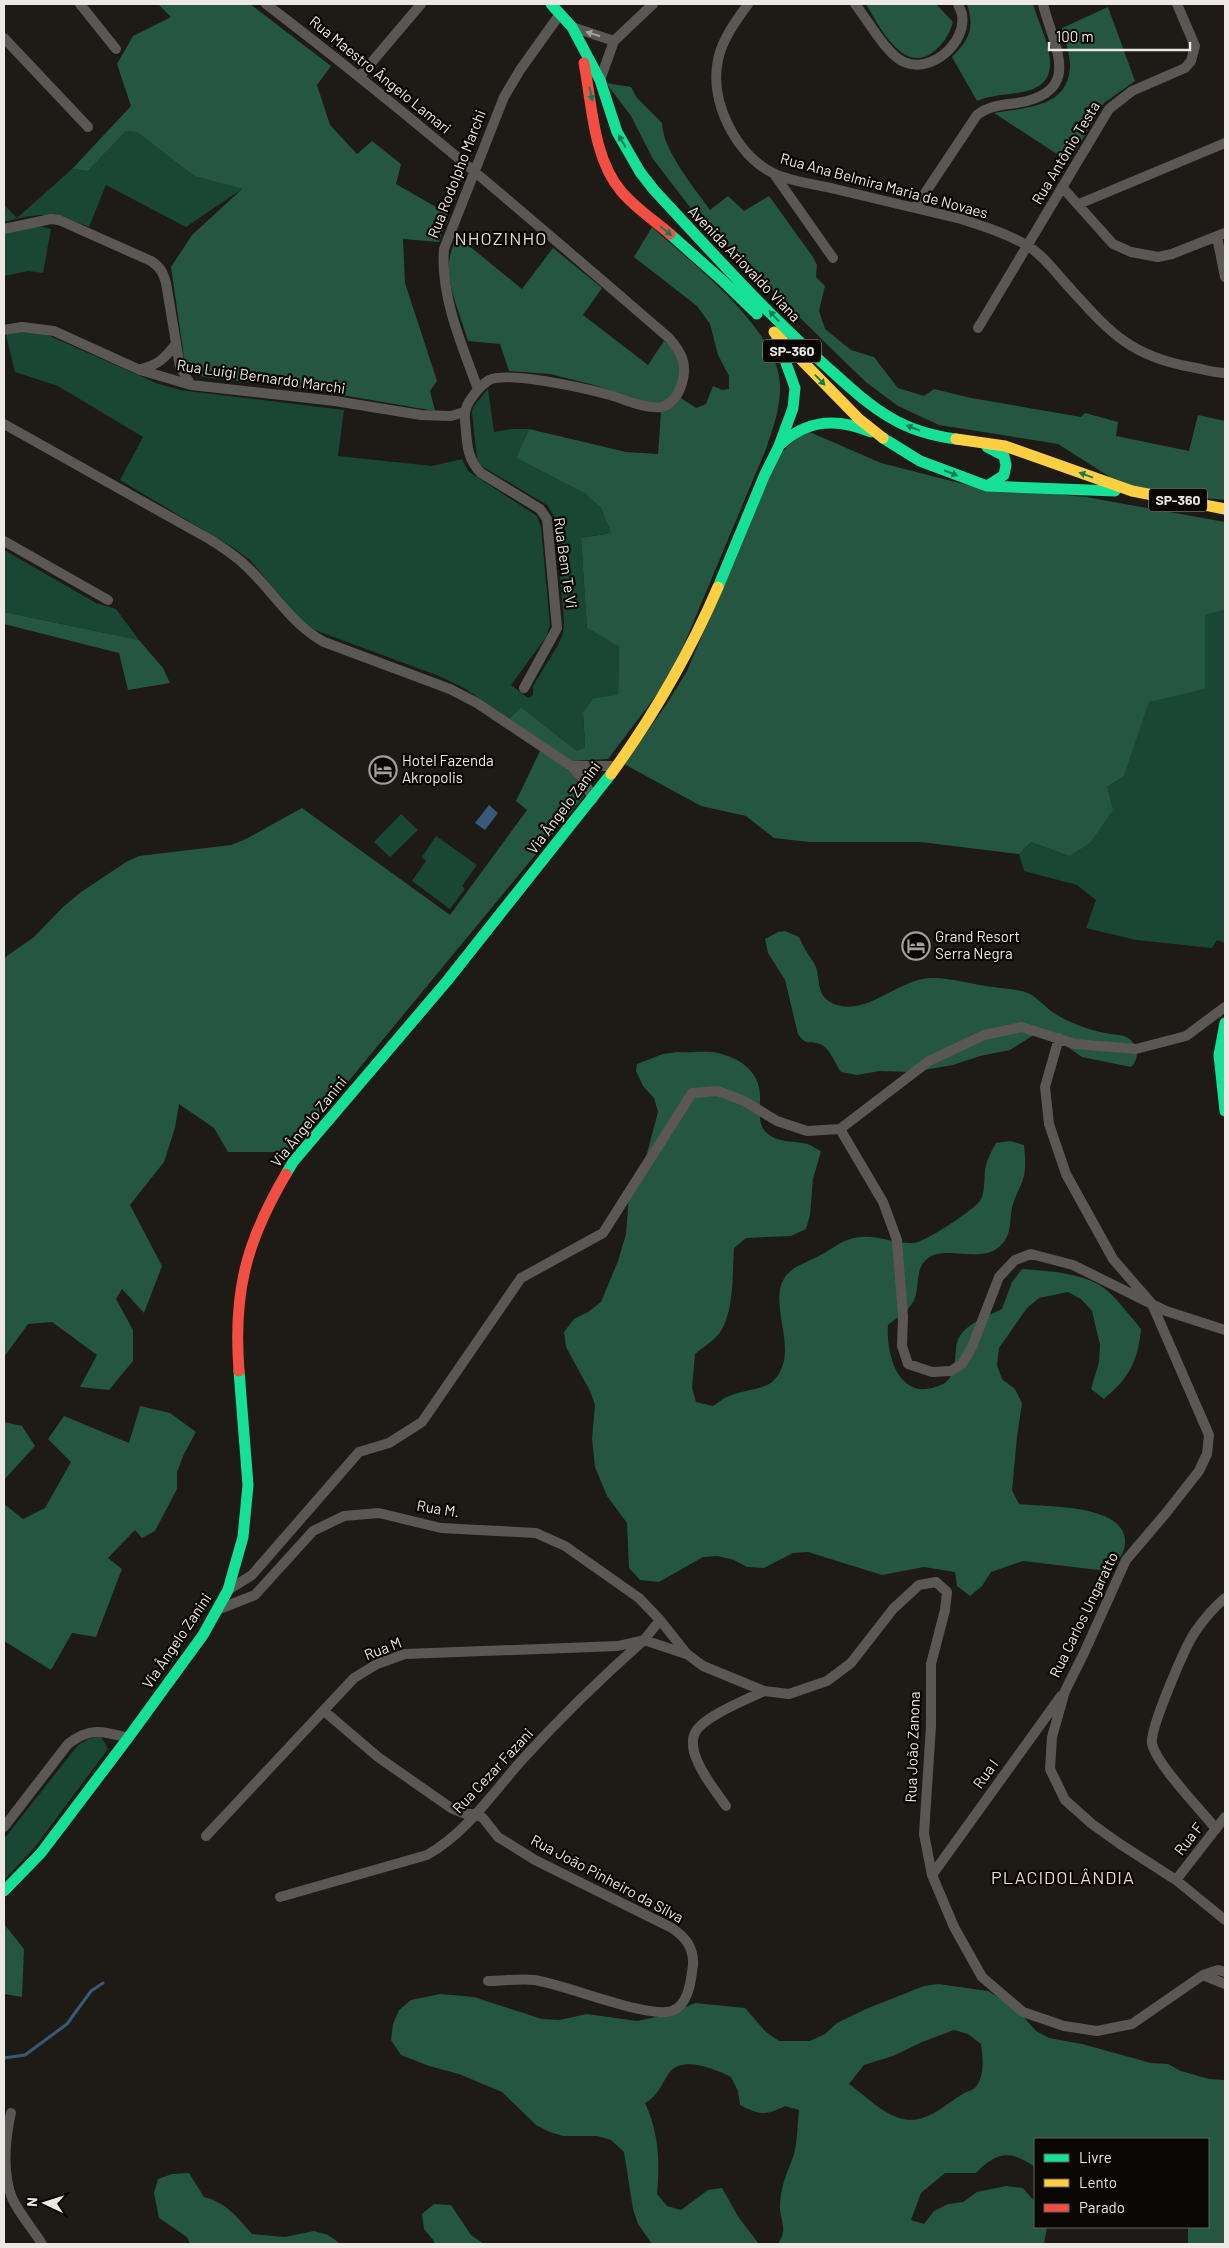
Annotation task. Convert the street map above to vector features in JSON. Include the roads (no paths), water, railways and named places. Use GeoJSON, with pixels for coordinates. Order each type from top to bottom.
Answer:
{"type":"FeatureCollection","features":[{"type":"Feature","properties":{"kind":"street"},"geometry":{"type":"LineString","coordinates":[[80,4],[116,49]]}},
{"type":"Feature","properties":{"kind":"street","name":"Rua Maestro Ângelo Lamari"},"geometry":{"type":"LineString","coordinates":[[266,4],[360,76],[668,338],[680,353],[685,366],[681,387],[674,400],[662,407],[639,404],[604,393],[547,381],[497,378],[490,380],[478,389]]}},
{"type":"Feature","properties":{"kind":"street"},"geometry":{"type":"LineString","coordinates":[[360,76],[421,4]]}},
{"type":"Feature","properties":{"kind":"street","name":"SP-360"},"geometry":{"type":"LineString","coordinates":[[551,4],[572,28],[581,47]]}},
{"type":"Feature","properties":{"kind":"street"},"geometry":{"type":"LineString","coordinates":[[600,80],[614,41],[653,4]]}},
{"type":"Feature","properties":{"kind":"street","name":"Rua Ana Belmira Maria de Novaes"},"geometry":{"type":"LineString","coordinates":[[748,4],[723,44],[717,62],[717,83],[726,120],[733,136],[746,153],[760,166],[774,174],[984,226],[1028,246],[1041,257],[1108,330],[1128,345],[1145,355],[1169,363],[1225,373]]}},
{"type":"Feature","properties":{"kind":"street"},"geometry":{"type":"LineString","coordinates":[[855,4],[892,54],[903,62],[924,65],[936,60],[957,38],[961,28],[962,15],[958,4]]}},
{"type":"Feature","properties":{"kind":"street"},"geometry":{"type":"LineString","coordinates":[[915,208],[977,115],[985,109],[1034,100],[1044,95],[1054,84],[1061,68],[1059,55],[1043,4]]}},
{"type":"Feature","properties":{"kind":"street","name":"Rua Antônio Testa"},"geometry":{"type":"LineString","coordinates":[[978,328],[1109,108],[1132,91],[1184,68],[1191,61],[1195,46],[1177,4]]}},
{"type":"Feature","properties":{"kind":"street","name":"Rua Rodolpho Marchi"},"geometry":{"type":"LineString","coordinates":[[478,389],[445,287],[442,268],[444,249],[473,171],[504,97],[560,14]]}},
{"type":"Feature","properties":{"kind":"street"},"geometry":{"type":"LineString","coordinates":[[572,28],[614,41]]}},
{"type":"Feature","properties":{"kind":"street"},"geometry":{"type":"LineString","coordinates":[[4,38],[88,127]]}},
{"type":"Feature","properties":{"kind":"street","name":"Avenida Ariovaldo Viana"},"geometry":{"type":"LineString","coordinates":[[581,47],[600,80],[617,132],[640,172],[667,206],[791,335],[867,402],[910,428],[938,437],[1005,446],[1132,491]]}},
{"type":"Feature","properties":{"kind":"street","name":"Avenida Ariovaldo Viana"},"geometry":{"type":"LineString","coordinates":[[581,47],[599,142],[612,178],[631,202],[720,277],[859,419],[886,440],[920,461],[987,486],[1132,491]]}},
{"type":"Feature","properties":{"kind":"street"},"geometry":{"type":"LineString","coordinates":[[1079,204],[1225,143]]}},
{"type":"Feature","properties":{"kind":"street","name":"SP-360"},"geometry":{"type":"LineString","coordinates":[[612,178],[619,165],[640,172]]}},
{"type":"Feature","properties":{"kind":"street"},"geometry":{"type":"LineString","coordinates":[[774,174],[833,258]]}},
{"type":"Feature","properties":{"kind":"street"},"geometry":{"type":"LineString","coordinates":[[1062,187],[1079,204],[1100,232],[1113,244],[1144,256],[1158,257],[1172,254],[1221,235],[1225,277]]}},
{"type":"Feature","properties":{"kind":"street"},"geometry":{"type":"LineString","coordinates":[[4,229],[51,219],[59,220],[151,261],[163,272],[180,366],[191,385]]}},
{"type":"Feature","properties":{"kind":"street","name":"Rua Luigi Bernardo Marchi"},"geometry":{"type":"LineString","coordinates":[[4,330],[22,327],[54,331],[140,370],[172,381],[191,385],[335,401],[421,415],[451,416],[464,412]]}},
{"type":"Feature","properties":{"kind":"street","name":"Via Ângelo Zanini"},"geometry":{"type":"LineString","coordinates":[[4,1891],[41,1853],[128,1738],[203,1635],[228,1590],[243,1537],[248,1485],[237,1345],[240,1285],[247,1257],[266,1209],[293,1162],[447,981],[593,800],[615,766],[635,741],[683,664],[701,627],[765,474],[779,446],[793,408],[794,388],[776,335]]}},
{"type":"Feature","properties":{"kind":"street"},"geometry":{"type":"LineString","coordinates":[[140,370],[155,366],[164,360],[175,344]]}},
{"type":"Feature","properties":{"kind":"street"},"geometry":{"type":"LineString","coordinates":[[464,412],[478,389]]}},
{"type":"Feature","properties":{"kind":"street","name":"Rua Bem Te Vi"},"geometry":{"type":"LineString","coordinates":[[464,412],[469,455],[473,466],[480,473],[540,509],[547,519],[557,628],[524,688]]}},
{"type":"Feature","properties":{"kind":"street","name":"Via Ângelo Zanini"},"geometry":{"type":"LineString","coordinates":[[779,446],[795,431],[818,423],[831,421],[860,427],[886,440]]}},
{"type":"Feature","properties":{"kind":"street"},"geometry":{"type":"LineString","coordinates":[[4,424],[212,540],[247,567],[298,624],[311,635],[324,642],[450,689],[477,703],[571,766],[583,779],[593,800]]}},
{"type":"Feature","properties":{"kind":"street","name":"SP-360"},"geometry":{"type":"LineString","coordinates":[[980,444],[1004,456],[1006,465],[1004,475],[987,486]]}},
{"type":"Feature","properties":{"kind":"street","name":"SP-360"},"geometry":{"type":"LineString","coordinates":[[1132,491],[1225,509]]}},
{"type":"Feature","properties":{"kind":"street"},"geometry":{"type":"LineString","coordinates":[[4,541],[108,600]]}},
{"type":"Feature","properties":{"kind":"street"},"geometry":{"type":"LineString","coordinates":[[571,766],[615,766]]}},
{"type":"Feature","properties":{"kind":"street"},"geometry":{"type":"LineString","coordinates":[[228,1590],[252,1575],[359,1452],[389,1443],[422,1422],[521,1278],[602,1233],[692,1093],[718,1091],[744,1101],[777,1121],[807,1131],[840,1129],[929,1061],[984,1035],[1022,1027],[1075,1044],[1136,1048],[1186,1036],[1225,1007]]}},
{"type":"Feature","properties":{"kind":"street"},"geometry":{"type":"LineString","coordinates":[[1225,1024],[1220,1035],[1220,1075],[1225,1111]]}},
{"type":"Feature","properties":{"kind":"street","name":"Rua Carlos Ungaratto"},"geometry":{"type":"LineString","coordinates":[[1059,1038],[1046,1087],[1049,1124],[1066,1174],[1113,1259],[1152,1304],[1209,1435],[1208,1454],[1198,1471],[1166,1513],[1126,1560],[1084,1653],[1064,1691],[1052,1737],[1050,1769],[1065,1800],[1120,1844],[1176,1880],[1225,1920]]}},
{"type":"Feature","properties":{"kind":"street"},"geometry":{"type":"LineString","coordinates":[[840,1129],[883,1202],[897,1240],[903,1317],[902,1346],[908,1364],[932,1372],[951,1371],[962,1364],[972,1347],[1000,1276],[1015,1260],[1032,1254],[1073,1265],[1152,1304],[1225,1330]]}},
{"type":"Feature","properties":{"kind":"street","name":"Rua M."},"geometry":{"type":"LineString","coordinates":[[217,1610],[255,1595],[313,1531],[344,1516],[379,1513],[441,1528],[536,1533],[565,1546],[639,1598],[660,1620]]}},
{"type":"Feature","properties":{"kind":"street","name":"Rua João Zanona"},"geometry":{"type":"LineString","coordinates":[[660,1620],[687,1654],[703,1666],[764,1691],[789,1694],[827,1681],[851,1663],[893,1609],[919,1585],[936,1582],[947,1592],[945,1610],[931,1664],[931,1726],[924,1834],[932,1875],[954,1927],[982,1977],[1023,2012],[1064,2026],[1097,2031],[1132,2024],[1202,1975],[1218,1970],[1225,1972]]}},
{"type":"Feature","properties":{"kind":"street"},"geometry":{"type":"LineString","coordinates":[[1216,1829],[1158,1757],[1152,1742],[1156,1721],[1193,1634],[1212,1609],[1225,1598]]}},
{"type":"Feature","properties":{"kind":"street"},"geometry":{"type":"LineString","coordinates":[[660,1620],[644,1640],[687,1654]]}},
{"type":"Feature","properties":{"kind":"street","name":"Rua M"},"geometry":{"type":"LineString","coordinates":[[206,1836],[354,1678],[377,1664],[404,1654],[618,1646],[644,1640]]}},
{"type":"Feature","properties":{"kind":"street","name":"Rua Cezar Fazani"},"geometry":{"type":"LineString","coordinates":[[280,1897],[426,1855],[436,1850],[478,1814],[522,1761],[602,1678],[644,1640]]}},
{"type":"Feature","properties":{"kind":"street"},"geometry":{"type":"LineString","coordinates":[[726,1806],[701,1768],[693,1746],[694,1733],[702,1723],[764,1691]]}},
{"type":"Feature","properties":{"kind":"street","name":"Rua I"},"geometry":{"type":"LineString","coordinates":[[932,1875],[1064,1691]]}},
{"type":"Feature","properties":{"kind":"street"},"geometry":{"type":"LineString","coordinates":[[324,1711],[378,1757],[451,1808],[466,1814],[478,1814]]}},
{"type":"Feature","properties":{"kind":"street"},"geometry":{"type":"LineString","coordinates":[[4,1827],[68,1744],[80,1735],[90,1732],[105,1732],[128,1738]]}},
{"type":"Feature","properties":{"kind":"street","name":"Rua João Pinheiro da Silva"},"geometry":{"type":"LineString","coordinates":[[478,1814],[498,1837],[535,1860],[672,1928],[686,1938],[693,1959],[691,1983],[682,2003],[672,2011],[657,2012],[622,2005],[533,1980],[488,1982]]}},
{"type":"Feature","properties":{"kind":"street","name":"Rua F"},"geometry":{"type":"LineString","coordinates":[[1176,1880],[1225,1817]]}},
{"type":"Feature","properties":{"kind":"street"},"geometry":{"type":"LineString","coordinates":[[1202,1975],[1225,1984]]}},
{"type":"Feature","properties":{"kind":"street"},"geometry":{"type":"LineString","coordinates":[[11,2113],[8,2127],[6,2174],[12,2198],[23,2218],[42,2244]]}},
{"type":"Feature","properties":{"kind":"water"},"geometry":{"type":"Polygon","coordinates":[[[489,805],[498,813],[485,830],[475,823],[489,805]]]}},
{"type":"Feature","properties":{"kind":"waterway"},"geometry":{"type":"LineString","coordinates":[[4,2058],[25,2055],[67,2024],[91,1991],[103,1983]]}},
{"type":"Feature","properties":{"kind":"place","name":"Hotel Fazenda Akropolis"},"geometry":{"type":"Point","coordinates":[383,770]}},
{"type":"Feature","properties":{"kind":"place","name":"Grand Resort Serra Negra"},"geometry":{"type":"Point","coordinates":[916,946]}},
{"type":"Feature","properties":{"kind":"district","name":"NHOZINHO"},"geometry":{"type":"Point","coordinates":[501,239]}},
{"type":"Feature","properties":{"kind":"district","name":"PLACIDOLÂNDIA"},"geometry":{"type":"Point","coordinates":[1063,1878]}}]}
